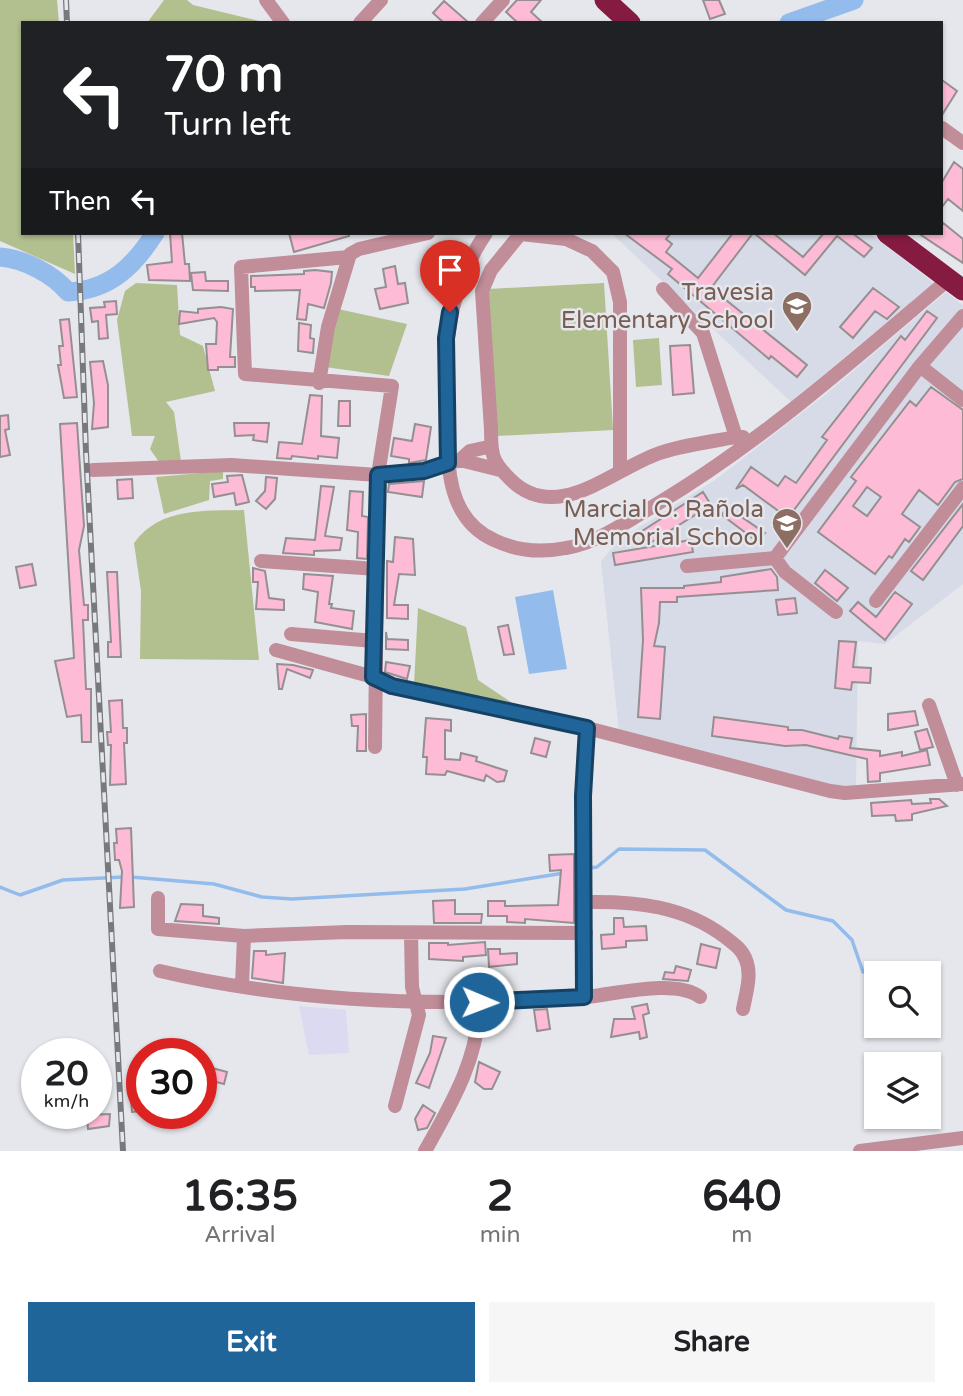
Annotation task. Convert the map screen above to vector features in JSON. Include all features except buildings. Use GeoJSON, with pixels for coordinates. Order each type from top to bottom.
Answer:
{"type":"FeatureCollection","features":[{"type":"Feature","properties":{"kind":"highway"},"geometry":{"type":"LineString","coordinates":[[605,0],[628,21]]}},
{"type":"Feature","properties":{"kind":"highway"},"geometry":{"type":"LineString","coordinates":[[890,235],[956,285]]}},
{"type":"Feature","properties":{"kind":"street"},"geometry":{"type":"LineString","coordinates":[[266,0],[282,21]]}},
{"type":"Feature","properties":{"kind":"street"},"geometry":{"type":"LineString","coordinates":[[362,21],[381,0]]}},
{"type":"Feature","properties":{"kind":"street"},"geometry":{"type":"LineString","coordinates":[[485,21],[503,0]]}},
{"type":"Feature","properties":{"kind":"street"},"geometry":{"type":"LineString","coordinates":[[943,129],[963,143]]}},
{"type":"Feature","properties":{"kind":"street"},"geometry":{"type":"LineString","coordinates":[[375,747],[373,677],[378,475],[392,386],[319,383],[245,374],[241,267],[348,257],[359,249],[419,235]]}},
{"type":"Feature","properties":{"kind":"street"},"geometry":{"type":"LineString","coordinates":[[485,235],[467,266],[450,312],[446,338],[454,462],[449,481],[458,503],[480,531],[524,551],[555,550],[595,540],[700,479],[956,285]]}},
{"type":"Feature","properties":{"kind":"street"},"geometry":{"type":"LineString","coordinates":[[519,235],[491,270],[482,291],[491,429],[488,447],[500,470],[519,488],[548,499],[582,492],[620,469],[660,453],[736,437],[759,435]]}},
{"type":"Feature","properties":{"kind":"street"},"geometry":{"type":"LineString","coordinates":[[536,235],[566,239],[592,251],[612,272],[620,302],[620,469]]}},
{"type":"Feature","properties":{"kind":"street"},"geometry":{"type":"LineString","coordinates":[[319,383],[328,327],[348,257]]}},
{"type":"Feature","properties":{"kind":"street"},"geometry":{"type":"LineString","coordinates":[[663,289],[703,333],[736,437]]}},
{"type":"Feature","properties":{"kind":"street"},"geometry":{"type":"LineString","coordinates":[[687,566],[775,558],[920,366],[963,316]]}},
{"type":"Feature","properties":{"kind":"street"},"geometry":{"type":"LineString","coordinates":[[920,366],[963,400]]}},
{"type":"Feature","properties":{"kind":"street"},"geometry":{"type":"LineString","coordinates":[[93,470],[232,465],[378,475],[424,471],[454,462],[470,451],[488,447]]}},
{"type":"Feature","properties":{"kind":"street"},"geometry":{"type":"LineString","coordinates":[[454,462],[500,470]]}},
{"type":"Feature","properties":{"kind":"street"},"geometry":{"type":"LineString","coordinates":[[876,601],[963,488]]}},
{"type":"Feature","properties":{"kind":"street"},"geometry":{"type":"LineString","coordinates":[[775,558],[785,572],[836,612]]}},
{"type":"Feature","properties":{"kind":"street"},"geometry":{"type":"LineString","coordinates":[[261,561],[377,569]]}},
{"type":"Feature","properties":{"kind":"street"},"geometry":{"type":"LineString","coordinates":[[291,634],[374,641]]}},
{"type":"Feature","properties":{"kind":"street"},"geometry":{"type":"LineString","coordinates":[[276,650],[373,677],[392,686],[587,728],[845,793],[960,785],[929,705]]}},
{"type":"Feature","properties":{"kind":"street"},"geometry":{"type":"LineString","coordinates":[[584,997],[586,902],[583,796],[587,728]]}},
{"type":"Feature","properties":{"kind":"street"},"geometry":{"type":"LineString","coordinates":[[158,898],[158,929],[244,936],[348,932],[586,933]]}},
{"type":"Feature","properties":{"kind":"street"},"geometry":{"type":"LineString","coordinates":[[586,902],[643,903],[703,920],[741,948],[749,974],[743,1009]]}},
{"type":"Feature","properties":{"kind":"street"},"geometry":{"type":"LineString","coordinates":[[395,1106],[419,1016],[412,987],[411,934]]}},
{"type":"Feature","properties":{"kind":"street"},"geometry":{"type":"LineString","coordinates":[[242,986],[244,936]]}},
{"type":"Feature","properties":{"kind":"street"},"geometry":{"type":"LineString","coordinates":[[160,971],[334,999],[479,1002],[584,997],[678,987],[690,990],[700,997]]}},
{"type":"Feature","properties":{"kind":"street"},"geometry":{"type":"LineString","coordinates":[[425,1151],[447,1113],[476,1043],[479,1002]]}},
{"type":"Feature","properties":{"kind":"street"},"geometry":{"type":"LineString","coordinates":[[860,1151],[963,1138]]}},
{"type":"Feature","properties":{"kind":"shaded area","name":"Travesia Elementary School"},"geometry":{"type":"Polygon","coordinates":[[[613,235],[872,235],[934,283],[791,402],[613,235]]]}},
{"type":"Feature","properties":{"kind":"shaded area","name":"Marcial O. Rañola Memorial School"},"geometry":{"type":"Polygon","coordinates":[[[946,292],[963,305],[963,584],[885,644],[858,641],[856,788],[835,788],[619,732],[601,561],[620,539],[715,480],[826,394],[946,292]]]}},
{"type":"Feature","properties":{"kind":"shaded area"},"geometry":{"type":"Polygon","coordinates":[[[299,1006],[346,1010],[349,1053],[309,1055],[299,1006]]]}},
{"type":"Feature","properties":{"kind":"green space"},"geometry":{"type":"Polygon","coordinates":[[[0,0],[57,0],[59,21],[21,21],[21,235],[73,235],[75,274],[0,241],[0,0]]]}},
{"type":"Feature","properties":{"kind":"green space"},"geometry":{"type":"Polygon","coordinates":[[[164,0],[187,0],[193,5],[259,21],[148,21],[164,0]]]}},
{"type":"Feature","properties":{"kind":"green space"},"geometry":{"type":"Polygon","coordinates":[[[136,283],[177,285],[180,335],[203,346],[215,391],[166,402],[174,412],[181,461],[159,462],[150,449],[155,436],[132,436],[117,320],[125,291],[136,283]]]}},
{"type":"Feature","properties":{"kind":"green space"},"geometry":{"type":"Polygon","coordinates":[[[604,283],[613,430],[497,436],[488,289],[604,283]]]}},
{"type":"Feature","properties":{"kind":"green space"},"geometry":{"type":"Polygon","coordinates":[[[338,309],[407,324],[389,376],[325,367],[338,309]]]}},
{"type":"Feature","properties":{"kind":"green space"},"geometry":{"type":"Polygon","coordinates":[[[659,338],[662,385],[636,387],[633,340],[659,338]]]}},
{"type":"Feature","properties":{"kind":"green space"},"geometry":{"type":"Polygon","coordinates":[[[223,471],[223,479],[210,481],[209,500],[164,514],[156,477],[223,471]]]}},
{"type":"Feature","properties":{"kind":"green space"},"geometry":{"type":"Polygon","coordinates":[[[244,510],[259,660],[140,659],[141,591],[134,543],[145,531],[170,517],[198,511],[244,510]]]}},
{"type":"Feature","properties":{"kind":"green space"},"geometry":{"type":"Polygon","coordinates":[[[418,608],[466,627],[478,680],[518,707],[414,685],[418,608]]]}},
{"type":"Feature","properties":{"kind":"water"},"geometry":{"type":"Polygon","coordinates":[[[553,590],[567,669],[529,674],[515,597],[553,590]]]}},
{"type":"Feature","properties":{"kind":"waterway"},"geometry":{"type":"LineString","coordinates":[[795,21],[854,0]]}},
{"type":"Feature","properties":{"kind":"waterway"},"geometry":{"type":"LineString","coordinates":[[0,257],[37,268],[68,292],[83,290],[96,287],[119,274],[138,256],[154,235]]}},
{"type":"Feature","properties":{"kind":"waterway"},"geometry":{"type":"LineString","coordinates":[[589,868],[597,867],[619,849],[705,850],[786,910],[833,921],[852,940],[863,972]]}},
{"type":"Feature","properties":{"kind":"waterway"},"geometry":{"type":"LineString","coordinates":[[131,877],[214,884],[262,897],[292,899],[465,889],[564,873]]}},
{"type":"Feature","properties":{"kind":"waterway"},"geometry":{"type":"LineString","coordinates":[[0,887],[20,895],[63,880],[123,877]]}},
{"type":"Feature","properties":{"kind":"railway"},"geometry":{"type":"LineString","coordinates":[[66,0],[67,21]]}},
{"type":"Feature","properties":{"kind":"railway"},"geometry":{"type":"LineString","coordinates":[[78,235],[86,452],[123,1151]]}},
{"type":"Feature","properties":{"kind":"place","name":"Travesia Elementary School"},"geometry":{"type":"Point","coordinates":[797,333]}},
{"type":"Feature","properties":{"kind":"place","name":"Marcial O. Rañola Memorial School"},"geometry":{"type":"Point","coordinates":[787,550]}},
{"type":"Feature","properties":{"kind":"route"},"geometry":{"type":"LineString","coordinates":[[450,312],[446,338],[448,463],[424,471],[378,475],[373,677],[392,686],[413,688],[587,728],[583,796],[586,902],[584,997],[479,1002]]}}]}
